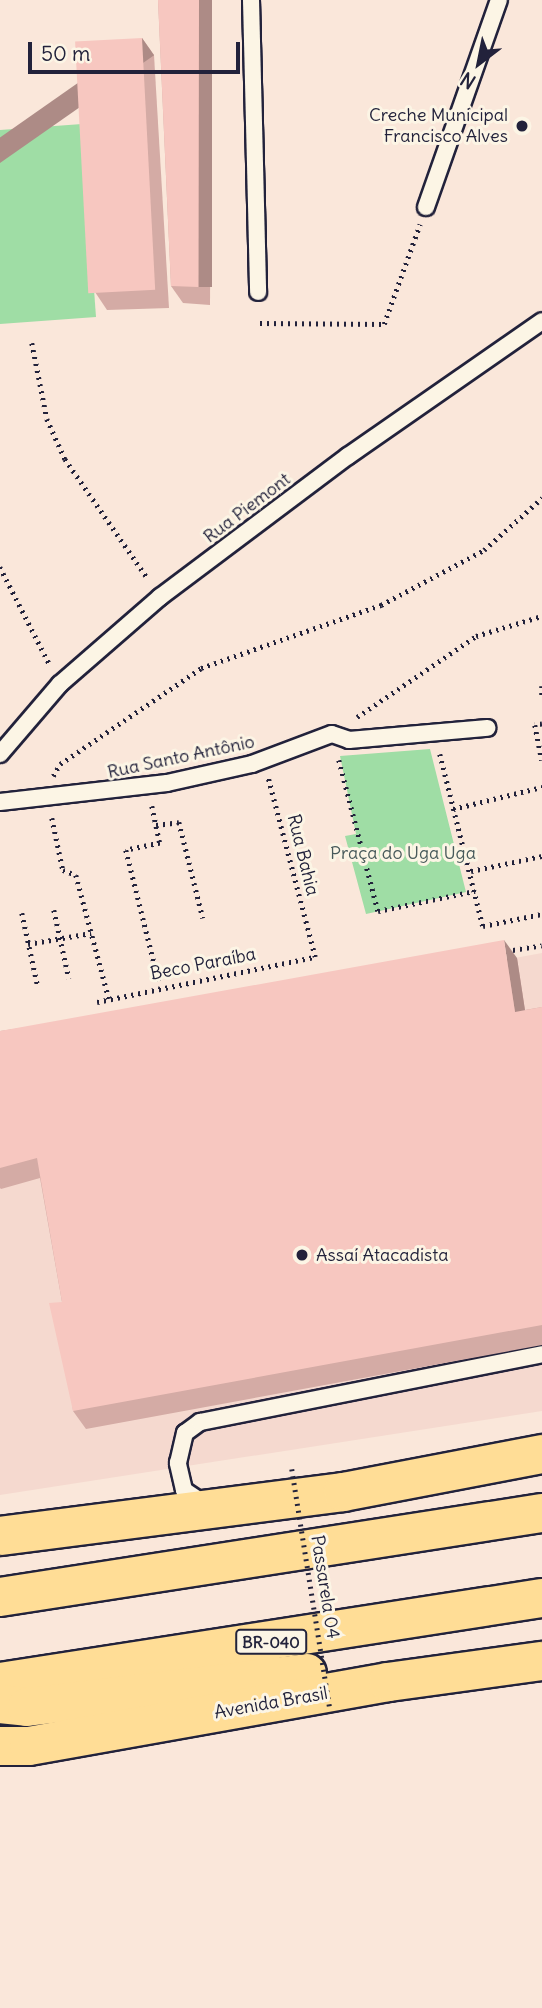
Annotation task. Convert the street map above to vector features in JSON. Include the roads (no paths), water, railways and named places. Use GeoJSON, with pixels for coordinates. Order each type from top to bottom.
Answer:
{"type":"FeatureCollection","features":[{"type":"Feature","properties":{"kind":"highway"},"geometry":{"type":"LineString","coordinates":[[0,1536],[214,1511],[343,1492],[542,1454]]}},
{"type":"Feature","properties":{"kind":"highway"},"geometry":{"type":"LineString","coordinates":[[0,1597],[542,1513]]}},
{"type":"Feature","properties":{"kind":"highway","name":"BR-040"},"geometry":{"type":"LineString","coordinates":[[0,1682],[542,1598]]}},
{"type":"Feature","properties":{"kind":"highway","name":"Avenida Brasil"},"geometry":{"type":"LineString","coordinates":[[0,1746],[29,1746],[388,1682],[542,1661]]}},
{"type":"Feature","properties":{"kind":"highway"},"geometry":{"type":"LineString","coordinates":[[0,1704],[27,1707],[359,1667],[388,1682]]}},
{"type":"Feature","properties":{"kind":"lane"},"geometry":{"type":"LineString","coordinates":[[251,0],[258,292]]}},
{"type":"Feature","properties":{"kind":"lane"},"geometry":{"type":"LineString","coordinates":[[426,207],[499,0]]}},
{"type":"Feature","properties":{"kind":"lane","name":"Rua Piemont"},"geometry":{"type":"LineString","coordinates":[[0,754],[60,684],[160,597],[348,456],[542,321]]}},
{"type":"Feature","properties":{"kind":"lane","name":"Rua Santo Antônio"},"geometry":{"type":"LineString","coordinates":[[0,802],[43,800],[167,783],[264,760],[332,734],[349,740],[487,728]]}},
{"type":"Feature","properties":{"kind":"lane"},"geometry":{"type":"LineString","coordinates":[[214,1511],[184,1490],[178,1463],[185,1433],[200,1422],[542,1354]]}},
{"type":"Feature","properties":{"kind":"place","name":"Creche Municipal Francisco Alves"},"geometry":{"type":"Point","coordinates":[522,126]}},
{"type":"Feature","properties":{"kind":"place","name":"Assaí Atacadista"},"geometry":{"type":"Point","coordinates":[302,1255]}},
{"type":"Feature","properties":{"kind":"park label","name":"Praça do Uga Uga"},"geometry":{"type":"Point","coordinates":[403,853]}}]}
